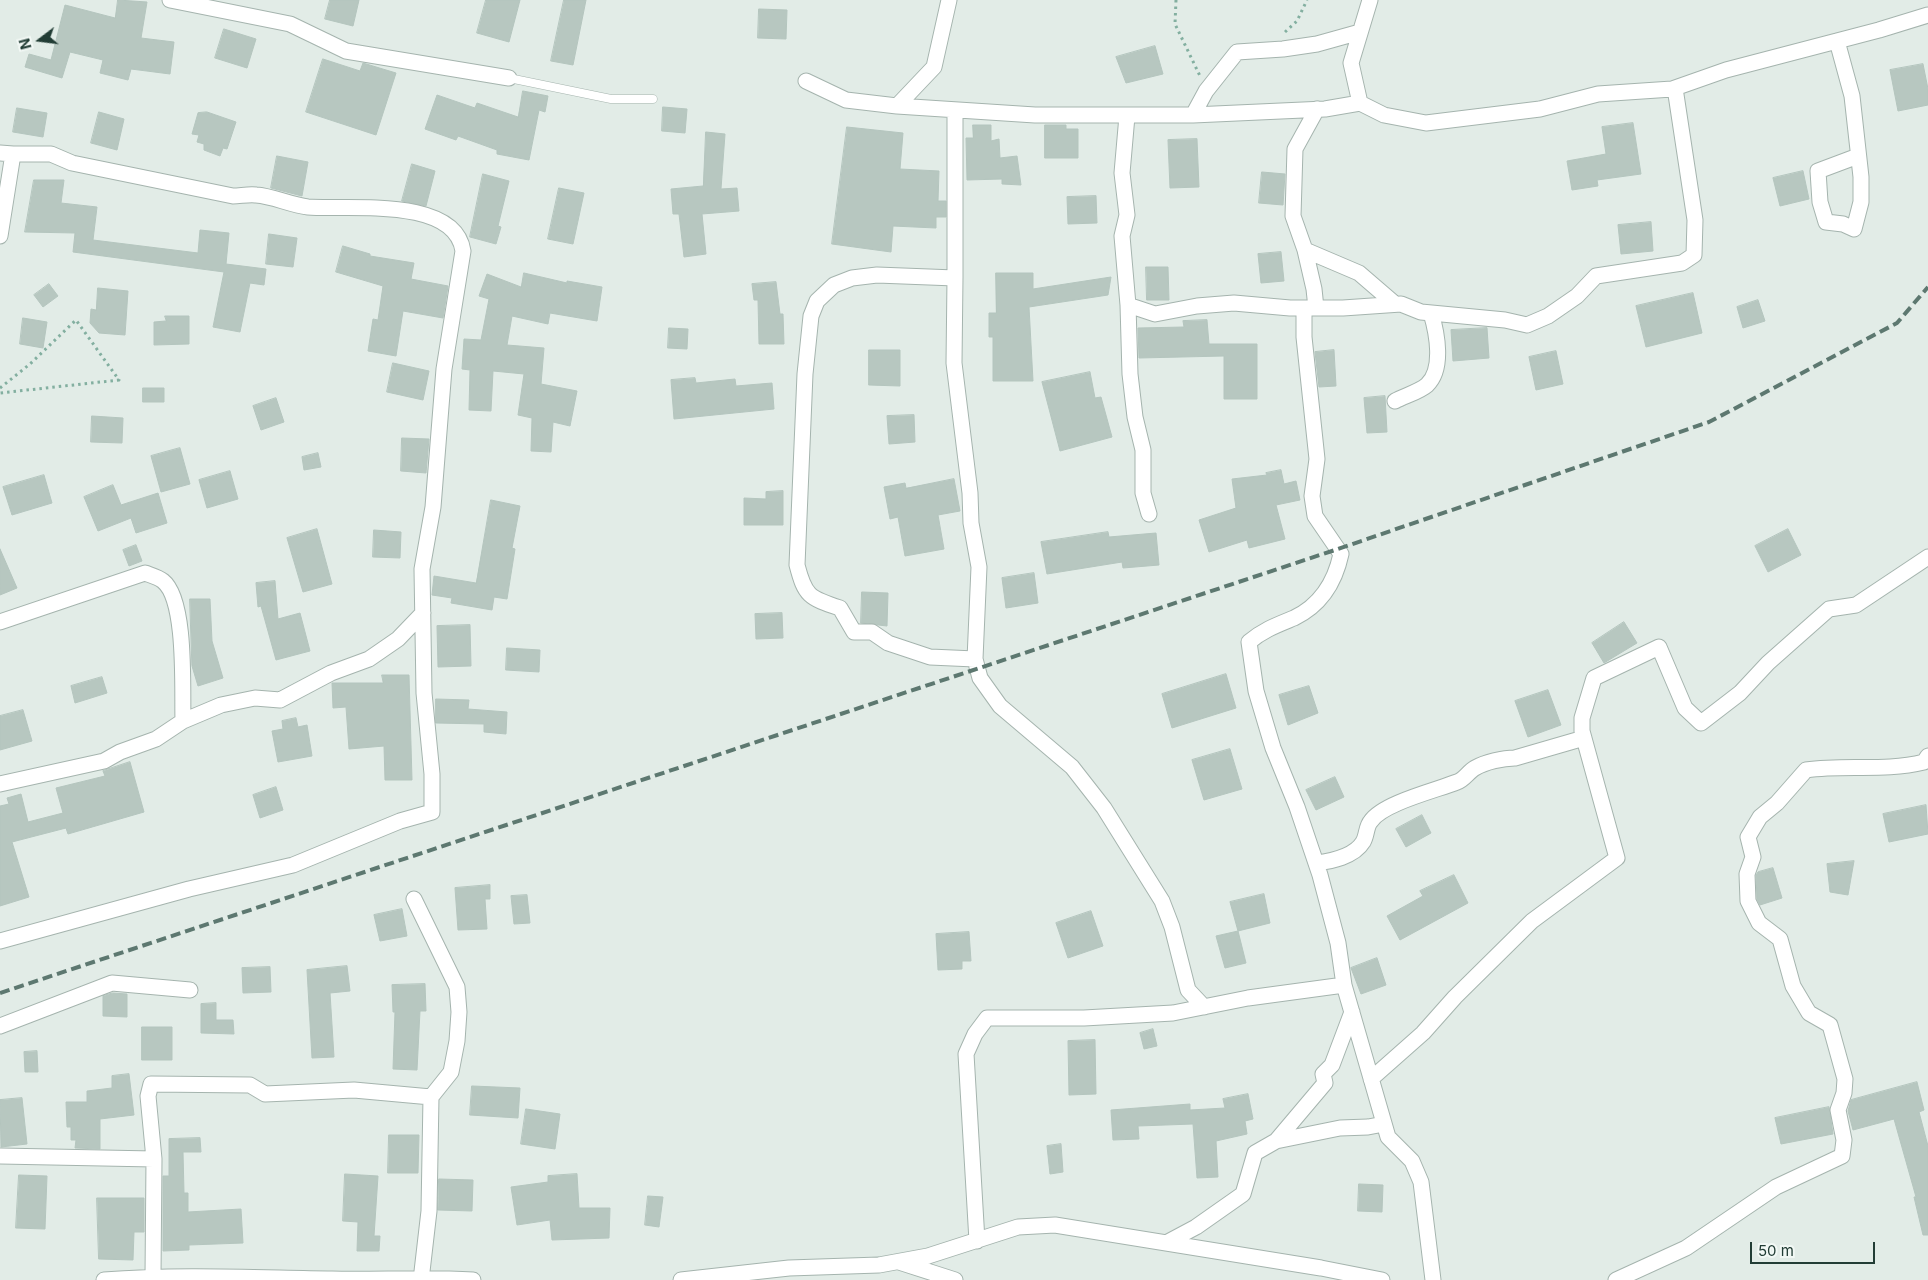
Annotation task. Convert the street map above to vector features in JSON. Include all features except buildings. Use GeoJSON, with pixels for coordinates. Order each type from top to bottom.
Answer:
{"type":"FeatureCollection","features":[{"type":"Feature","properties":{"kind":"street"},"geometry":{"type":"LineString","coordinates":[[170,0],[290,24],[346,51],[509,78]]}},
{"type":"Feature","properties":{"kind":"street"},"geometry":{"type":"LineString","coordinates":[[897,106],[934,67],[949,0]]}},
{"type":"Feature","properties":{"kind":"street"},"geometry":{"type":"LineString","coordinates":[[1360,103],[1351,63],[1370,0]]}},
{"type":"Feature","properties":{"kind":"street"},"geometry":{"type":"LineString","coordinates":[[806,81],[846,100],[956,110],[1127,116],[1193,115],[1317,110],[1360,103],[1384,115],[1426,123],[1540,109],[1598,94],[1676,88],[1726,70],[1928,15]]}},
{"type":"Feature","properties":{"kind":"street"},"geometry":{"type":"LineString","coordinates":[[1193,115],[1206,91],[1237,52],[1283,49],[1317,44],[1360,32]]}},
{"type":"Feature","properties":{"kind":"street"},"geometry":{"type":"LineString","coordinates":[[1837,41],[1852,96],[1858,156],[1861,202],[1854,229],[1843,224],[1826,222],[1820,202],[1818,171],[1858,156]]}},
{"type":"Feature","properties":{"kind":"street"},"geometry":{"type":"LineString","coordinates":[[1128,305],[1155,314],[1197,306],[1234,303],[1310,308],[1395,304],[1431,313],[1505,320],[1527,325],[1548,316],[1577,296],[1596,276],[1682,263],[1694,255],[1695,220],[1676,88]]}},
{"type":"Feature","properties":{"kind":"street"},"geometry":{"type":"LineString","coordinates":[[956,110],[954,363],[970,493],[971,524],[979,567],[975,659],[980,678],[1000,706],[1072,767],[1104,808],[1162,901],[1172,926],[1188,990],[1204,1007]]}},
{"type":"Feature","properties":{"kind":"street"},"geometry":{"type":"LineString","coordinates":[[1317,110],[1295,149],[1292,216],[1305,250],[1314,289],[1304,337],[1317,459],[1312,496],[1315,516],[1341,554],[1336,575],[1323,597],[1296,617],[1263,630],[1249,642],[1256,691],[1273,748],[1297,807],[1316,863],[1338,943],[1344,985],[1388,1137],[1412,1161],[1421,1182],[1433,1280]]}},
{"type":"Feature","properties":{"kind":"street"},"geometry":{"type":"LineString","coordinates":[[1127,116],[1122,173],[1127,215],[1122,236],[1128,305],[1130,374],[1135,417],[1143,450],[1143,493],[1149,514]]}},
{"type":"Feature","properties":{"kind":"street"},"geometry":{"type":"LineString","coordinates":[[0,236],[6,153],[51,154],[72,163],[233,196],[256,195],[288,204],[310,207],[377,206],[425,215],[454,229],[462,242],[463,251],[444,369],[433,507],[422,569],[424,693],[432,774],[432,812],[400,821],[293,865],[189,889],[0,941]]}},
{"type":"Feature","properties":{"kind":"street"},"geometry":{"type":"LineString","coordinates":[[1305,250],[1358,273],[1395,304]]}},
{"type":"Feature","properties":{"kind":"street"},"geometry":{"type":"LineString","coordinates":[[955,278],[877,275],[852,278],[834,285],[817,301],[811,316],[805,374],[797,564],[803,588],[817,601],[840,608],[854,632],[872,632],[888,643],[930,656],[975,659]]}},
{"type":"Feature","properties":{"kind":"street"},"geometry":{"type":"LineString","coordinates":[[1394,401],[1426,386],[1435,373],[1435,328],[1431,313]]}},
{"type":"Feature","properties":{"kind":"street"},"geometry":{"type":"LineString","coordinates":[[1371,1079],[1423,1033],[1455,997],[1532,921],[1617,858],[1584,738],[1582,718],[1594,678],[1659,647],[1685,708],[1701,723],[1740,693],[1768,663],[1829,609],[1856,605],[1928,557]]}},
{"type":"Feature","properties":{"kind":"street"},"geometry":{"type":"LineString","coordinates":[[0,622],[145,573],[164,581],[174,601],[181,628],[183,721]]}},
{"type":"Feature","properties":{"kind":"street"},"geometry":{"type":"LineString","coordinates":[[0,784],[104,761],[120,752],[156,739],[183,721],[221,705],[255,698],[280,700],[331,673],[369,660],[398,639],[424,613]]}},
{"type":"Feature","properties":{"kind":"street"},"geometry":{"type":"LineString","coordinates":[[1316,863],[1335,860],[1356,850],[1363,842],[1371,820],[1423,793],[1460,782],[1475,768],[1504,758],[1515,758],[1584,738]]}},
{"type":"Feature","properties":{"kind":"street"},"geometry":{"type":"LineString","coordinates":[[1616,1280],[1686,1248],[1776,1187],[1842,1156],[1844,1140],[1838,1110],[1844,1093],[1845,1079],[1839,1055],[1830,1026],[1809,1013],[1793,986],[1780,938],[1759,923],[1748,901],[1747,874],[1753,857],[1748,837],[1760,817],[1777,803],[1806,770],[1830,766],[1872,769],[1909,765],[1924,762],[1928,756]]}},
{"type":"Feature","properties":{"kind":"street"},"geometry":{"type":"LineString","coordinates":[[414,899],[457,987],[458,1004],[457,1041],[451,1072],[431,1097],[429,1211],[422,1278]]}},
{"type":"Feature","properties":{"kind":"street"},"geometry":{"type":"LineString","coordinates":[[0,1026],[112,983],[190,990]]}},
{"type":"Feature","properties":{"kind":"street"},"geometry":{"type":"LineString","coordinates":[[977,1241],[966,1054],[974,1034],[988,1018],[1084,1018],[1174,1013],[1248,998],[1344,985]]}},
{"type":"Feature","properties":{"kind":"street"},"geometry":{"type":"LineString","coordinates":[[1166,1243],[1196,1228],[1243,1194],[1255,1153],[1276,1140],[1325,1083],[1323,1074],[1332,1065],[1338,1043],[1352,1012]]}},
{"type":"Feature","properties":{"kind":"street"},"geometry":{"type":"LineString","coordinates":[[153,1276],[154,1159],[148,1096],[151,1084],[250,1086],[265,1094],[354,1090],[431,1097]]}},
{"type":"Feature","properties":{"kind":"street"},"geometry":{"type":"LineString","coordinates":[[1276,1140],[1340,1128],[1368,1127],[1384,1124]]}},
{"type":"Feature","properties":{"kind":"street"},"geometry":{"type":"LineString","coordinates":[[0,1156],[154,1159]]}},
{"type":"Feature","properties":{"kind":"street"},"geometry":{"type":"LineString","coordinates":[[681,1280],[789,1268],[879,1265],[928,1256],[1018,1227],[1054,1225],[1321,1268],[1382,1280]]}},
{"type":"Feature","properties":{"kind":"street"},"geometry":{"type":"LineString","coordinates":[[898,1262],[955,1280]]}},
{"type":"Feature","properties":{"kind":"street"},"geometry":{"type":"LineString","coordinates":[[104,1280],[153,1276],[473,1280]]}},
{"type":"Feature","properties":{"kind":"lane"},"geometry":{"type":"LineString","coordinates":[[509,78],[610,99],[653,99]]}},
{"type":"Feature","properties":{"kind":"path"},"geometry":{"type":"LineString","coordinates":[[1176,0],[1175,24],[1206,91]]}},
{"type":"Feature","properties":{"kind":"path"},"geometry":{"type":"LineString","coordinates":[[1263,49],[1282,36],[1297,21],[1307,0]]}},
{"type":"Feature","properties":{"kind":"path"},"geometry":{"type":"LineString","coordinates":[[0,388],[30,364],[76,320],[119,380],[0,393]]}},
{"type":"Feature","properties":{"kind":"railway"},"geometry":{"type":"LineString","coordinates":[[0,993],[1335,550],[1709,422],[1897,323],[1928,287]]}}]}
